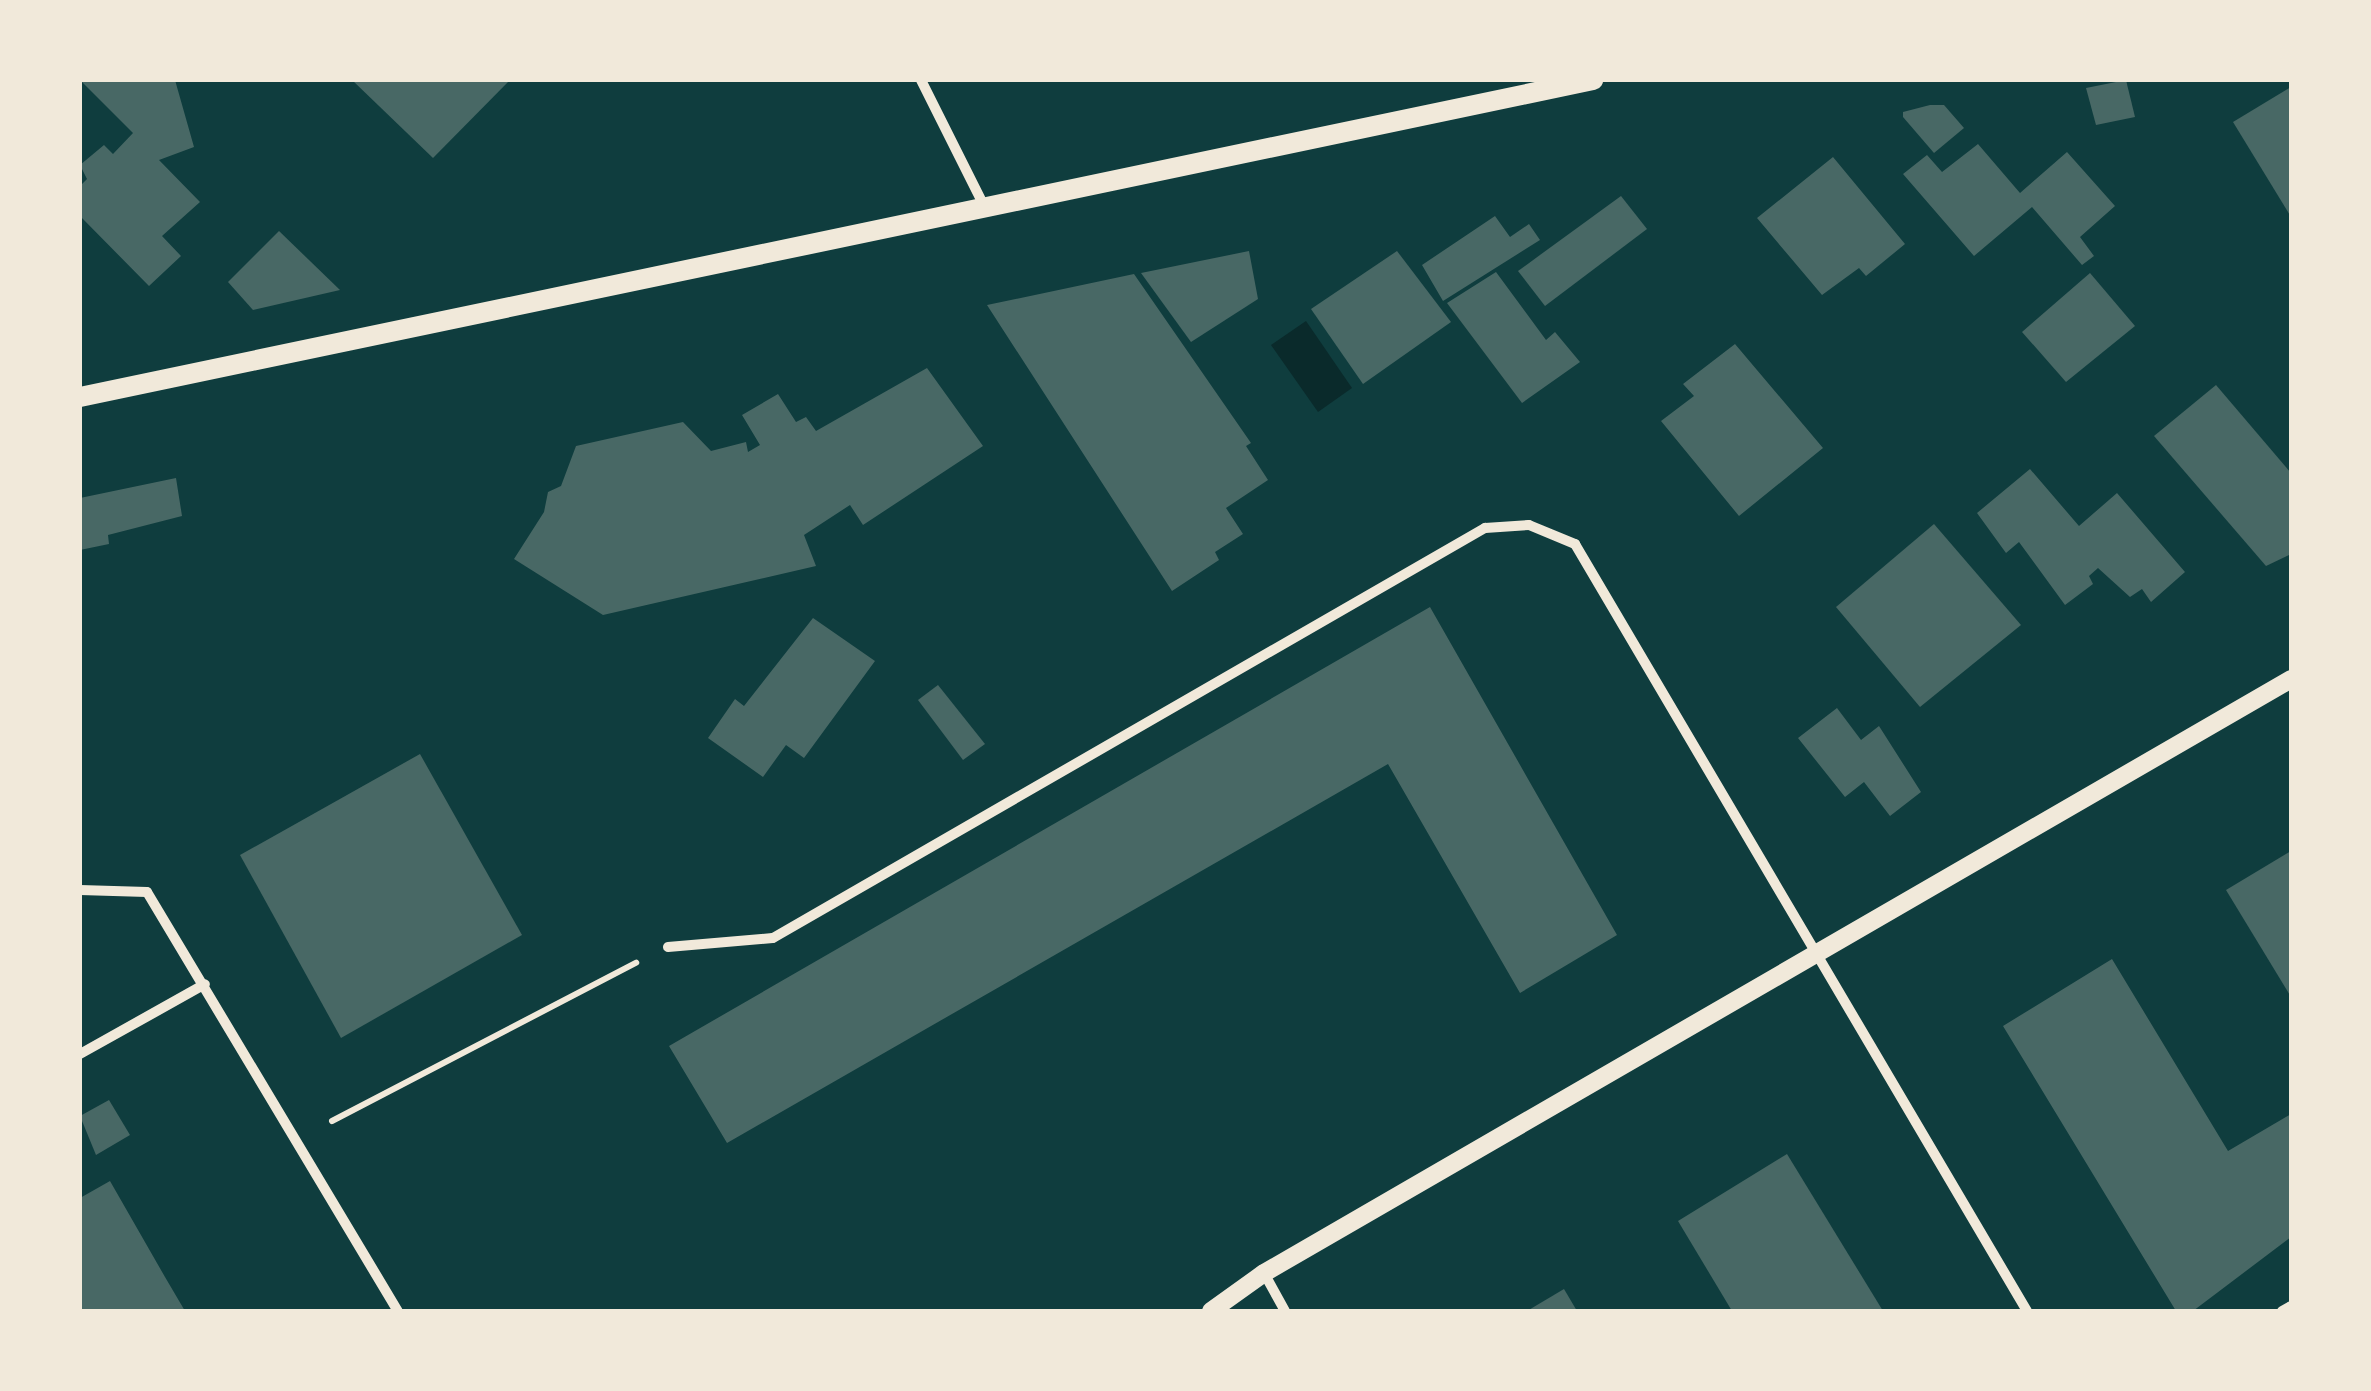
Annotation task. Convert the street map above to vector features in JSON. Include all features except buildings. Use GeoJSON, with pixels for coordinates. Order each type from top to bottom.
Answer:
{"type":"FeatureCollection","features":[{"type":"Feature","properties":{"kind":"main road"},"geometry":{"type":"LineString","coordinates":[[80,397],[983,204],[1593,80]]}},
{"type":"Feature","properties":{"kind":"street"},"geometry":{"type":"LineString","coordinates":[[921,80],[983,204]]}},
{"type":"Feature","properties":{"kind":"street"},"geometry":{"type":"LineString","coordinates":[[668,947],[773,938],[1486,528],[1529,525],[1575,544],[2027,1311]]}},
{"type":"Feature","properties":{"kind":"street"},"geometry":{"type":"LineString","coordinates":[[1210,1311],[1264,1273],[1817,958],[2291,679]]}},
{"type":"Feature","properties":{"kind":"street"},"geometry":{"type":"LineString","coordinates":[[80,890],[147,892],[300,1138],[398,1311]]}},
{"type":"Feature","properties":{"kind":"street"},"geometry":{"type":"LineString","coordinates":[[80,1054],[205,984]]}},
{"type":"Feature","properties":{"kind":"street"},"geometry":{"type":"LineString","coordinates":[[1264,1273],[1285,1311]]}},
{"type":"Feature","properties":{"kind":"street"},"geometry":{"type":"LineString","coordinates":[[2282,1311],[2291,1306]]}},
{"type":"Feature","properties":{"kind":"path"},"geometry":{"type":"LineString","coordinates":[[300,1138],[668,947]]}},
{"type":"Feature","properties":{"kind":"water"},"geometry":{"type":"Polygon","coordinates":[[[1306,321],[1352,388],[1318,412],[1271,345],[1306,321]]]}}]}
